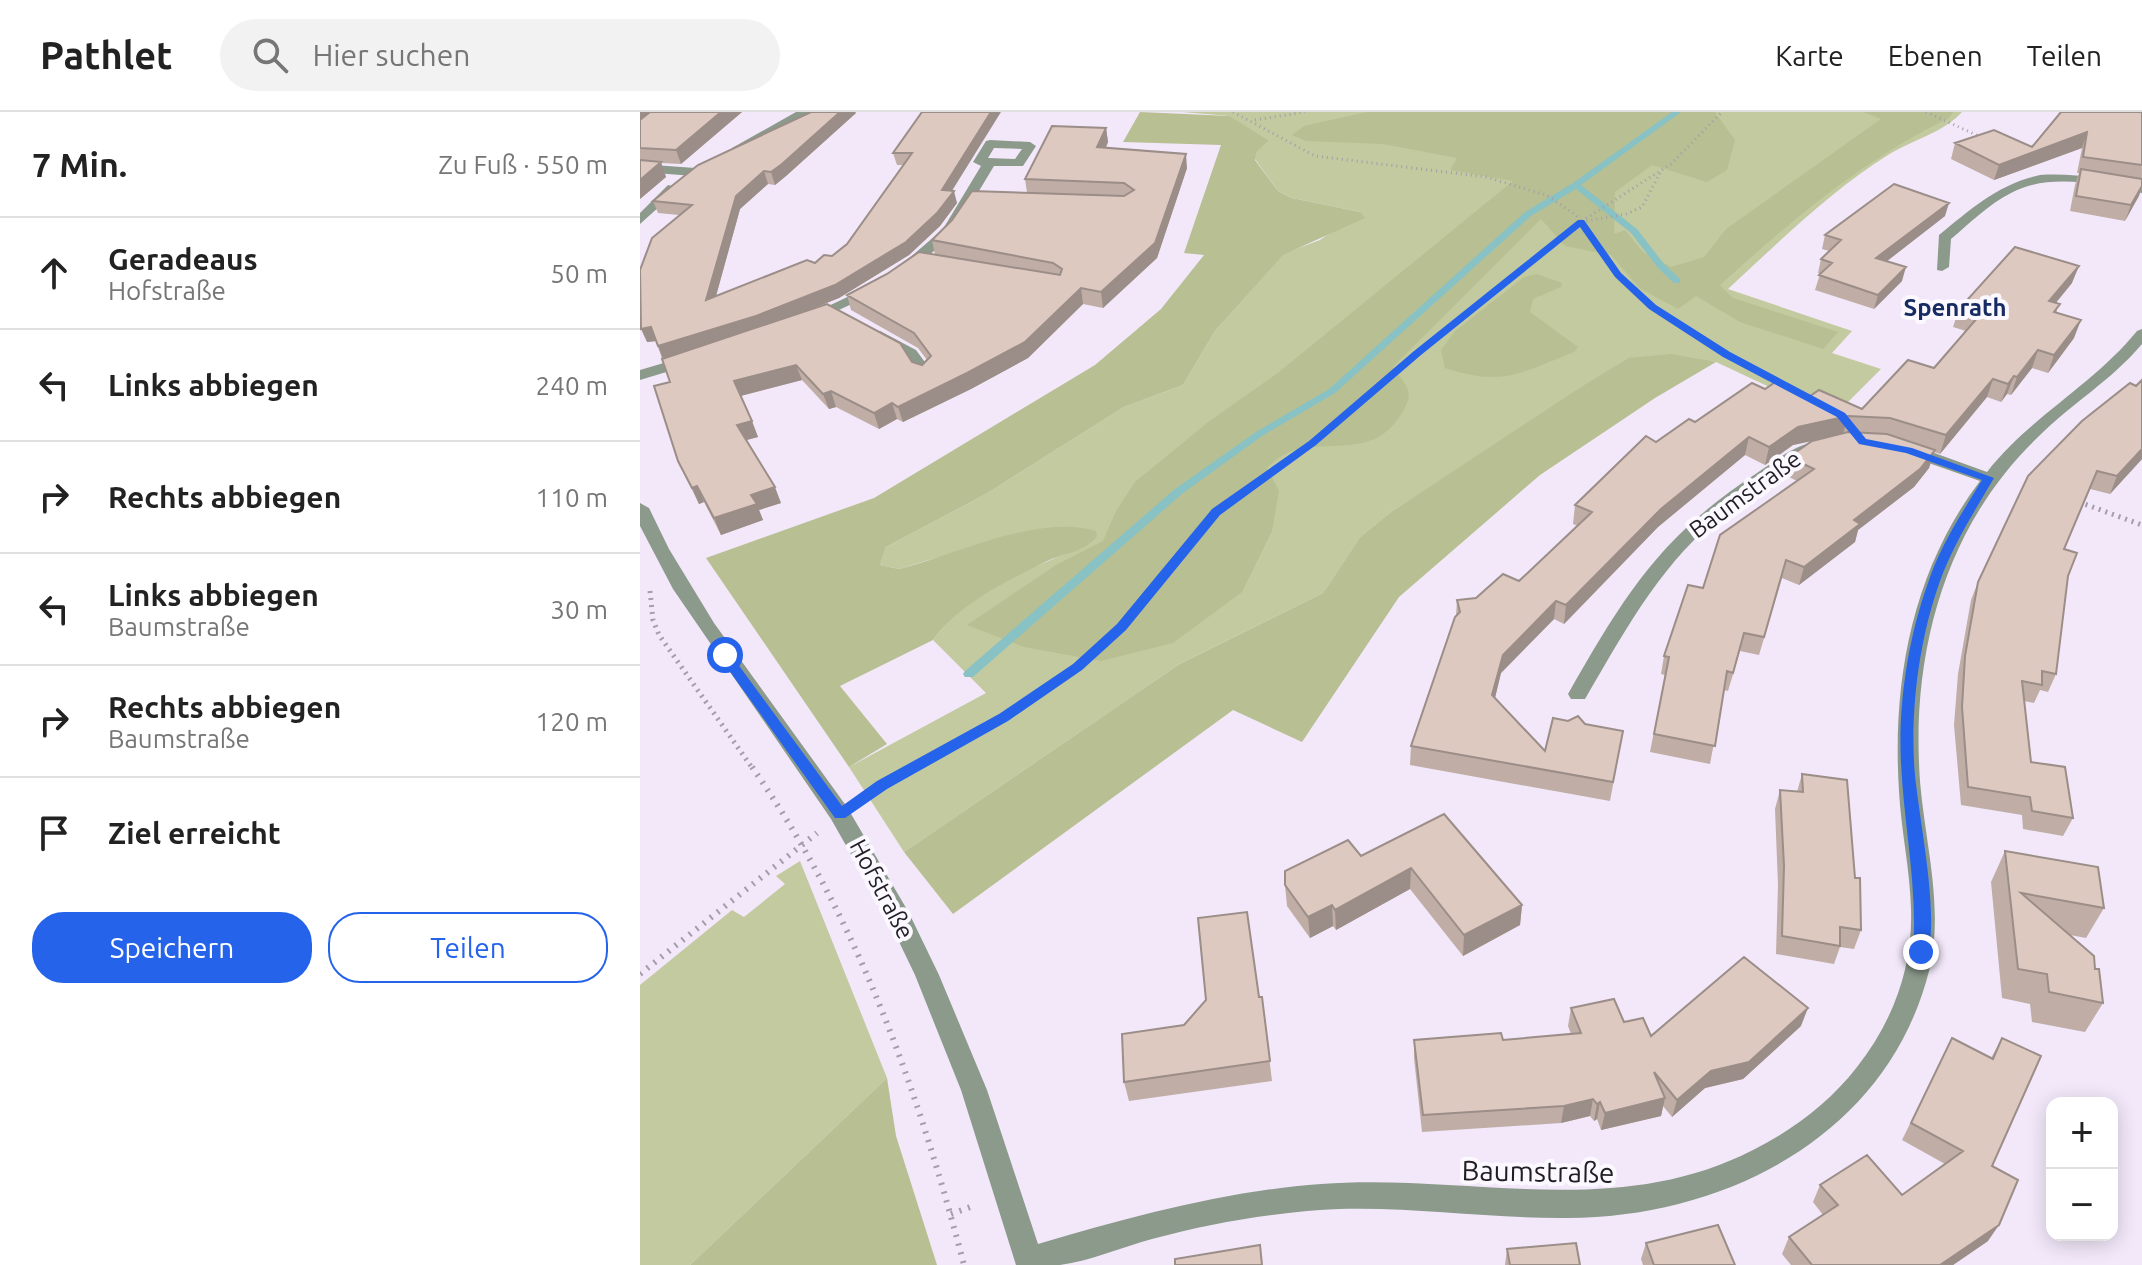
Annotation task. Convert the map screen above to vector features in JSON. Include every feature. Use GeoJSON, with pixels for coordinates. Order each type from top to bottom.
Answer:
{"type":"FeatureCollection","features":[{"type":"Feature","properties":{"kind":"street"},"geometry":{"type":"LineString","coordinates":[[722,156],[805,112]]}},
{"type":"Feature","properties":{"kind":"street"},"geometry":{"type":"LineString","coordinates":[[796,324],[838,313],[927,260],[978,198],[990,162]]}},
{"type":"Feature","properties":{"kind":"street"},"geometry":{"type":"LineString","coordinates":[[640,220],[695,172],[708,165]]}},
{"type":"Feature","properties":{"kind":"street"},"geometry":{"type":"LineString","coordinates":[[640,168],[695,172]]}},
{"type":"Feature","properties":{"kind":"street"},"geometry":{"type":"LineString","coordinates":[[1942,267],[1944,238],[2000,194],[2019,185],[2063,179],[2142,189]]}},
{"type":"Feature","properties":{"kind":"street"},"geometry":{"type":"LineString","coordinates":[[871,331],[911,353],[925,373]]}},
{"type":"Feature","properties":{"kind":"street","name":"Baumstraße"},"geometry":{"type":"LineString","coordinates":[[1030,1263],[1174,1219],[1277,1200],[1367,1195],[1537,1207],[1593,1207],[1631,1202],[1699,1186],[1732,1174],[1786,1148],[1827,1120],[1876,1065],[1900,1023],[1914,987],[1923,914],[1907,761],[1911,673],[1934,582],[1951,542],[1988,478],[2053,414],[2111,369],[2142,334]]}},
{"type":"Feature","properties":{"kind":"street"},"geometry":{"type":"LineString","coordinates":[[640,375],[707,356]]}},
{"type":"Feature","properties":{"kind":"street","name":"Baumstraße"},"geometry":{"type":"LineString","coordinates":[[1578,694],[1631,600],[1683,538],[1800,452],[1826,444]]}},
{"type":"Feature","properties":{"kind":"street"},"geometry":{"type":"LineString","coordinates":[[1896,447],[1988,478]]}},
{"type":"Feature","properties":{"kind":"street","name":"Hofstraße"},"geometry":{"type":"LineString","coordinates":[[640,508],[662,556],[725,655],[840,814],[898,915],[936,998],[991,1139],[1030,1263]]}},
{"type":"Feature","properties":{"kind":"path"},"geometry":{"type":"LineString","coordinates":[[1233,112],[1284,143],[1315,156],[1473,175],[1514,184],[1555,201],[1581,222],[1618,275],[1642,299],[1717,349],[1786,386]]}},
{"type":"Feature","properties":{"kind":"path"},"geometry":{"type":"LineString","coordinates":[[1252,121],[1305,112]]}},
{"type":"Feature","properties":{"kind":"path"},"geometry":{"type":"LineString","coordinates":[[640,974],[840,814],[882,785],[1004,718],[1078,667],[1121,627],[1216,512],[1313,443],[1417,353],[1581,222],[1681,156],[1722,112]]}},
{"type":"Feature","properties":{"kind":"path"},"geometry":{"type":"LineString","coordinates":[[1926,112],[1982,138]]}},
{"type":"Feature","properties":{"kind":"path"},"geometry":{"type":"LineString","coordinates":[[1581,222],[1626,214],[1642,207],[1661,171]]}},
{"type":"Feature","properties":{"kind":"path"},"geometry":{"type":"LineString","coordinates":[[2068,498],[2142,525]]}},
{"type":"Feature","properties":{"kind":"path"},"geometry":{"type":"LineString","coordinates":[[662,556],[650,586],[651,611],[659,635],[803,845],[843,925],[893,1041],[932,1150],[964,1265]]}},
{"type":"Feature","properties":{"kind":"green space"},"geometry":{"type":"Polygon","coordinates":[[[1140,112],[1230,116],[1269,141],[1256,152],[1255,160],[1278,191],[1292,198],[1360,212],[1365,218],[1283,255],[1215,331],[1183,385],[1124,407],[986,494],[886,547],[880,565],[899,569],[1023,532],[1073,527],[1096,531],[1097,536],[1081,549],[1047,561],[985,594],[957,615],[933,640],[840,686],[887,744],[849,767],[706,558],[874,498],[1095,365],[1161,309],[1204,255],[1184,253],[1221,145],[1123,142],[1140,112]]]}},
{"type":"Feature","properties":{"kind":"green space"},"geometry":{"type":"Polygon","coordinates":[[[1182,112],[1962,112],[1937,131],[1866,169],[1805,218],[1728,289],[1852,331],[1832,353],[1881,369],[1833,417],[1716,362],[1628,358],[1391,512],[1360,537],[1323,593],[1178,665],[904,852],[849,767],[986,693],[933,640],[963,608],[981,595],[1021,573],[1082,548],[962,550],[899,569],[880,565],[886,547],[986,494],[1124,407],[1183,385],[1215,331],[1283,254],[1320,240],[1360,212],[1292,198],[1278,191],[1255,159],[1255,152],[1268,142],[1230,116],[1182,112]]]}},
{"type":"Feature","properties":{"kind":"green space"},"geometry":{"type":"Polygon","coordinates":[[[1367,112],[1715,112],[1735,140],[1727,170],[1707,182],[1652,165],[1615,192],[1614,234],[1625,230],[1643,252],[1671,267],[1704,257],[1726,229],[1881,119],[1863,112],[1953,112],[1949,118],[1886,153],[1828,193],[1720,285],[1733,298],[1838,332],[1823,349],[1740,322],[1696,296],[1678,309],[1639,288],[1611,255],[1565,246],[1541,219],[1393,367],[1409,395],[1405,408],[1389,429],[1378,438],[1365,442],[1293,451],[1267,468],[1279,491],[1272,531],[1242,592],[1173,643],[1101,661],[1024,647],[967,625],[1056,565],[1103,541],[1116,511],[1135,482],[1207,423],[1279,372],[1513,181],[1450,170],[1457,158],[1383,144],[1306,141],[1292,135],[1304,126],[1367,112]]]}},
{"type":"Feature","properties":{"kind":"green space"},"geometry":{"type":"Polygon","coordinates":[[[1537,274],[1562,283],[1561,287],[1533,299],[1530,312],[1578,347],[1574,352],[1525,371],[1497,377],[1465,374],[1445,368],[1441,350],[1455,331],[1524,277],[1537,274]]]}},
{"type":"Feature","properties":{"kind":"green space"},"geometry":{"type":"Polygon","coordinates":[[[1671,354],[1716,362],[1655,398],[1540,475],[1399,597],[1302,742],[1233,710],[953,914],[904,852],[1178,665],[1323,593],[1360,537],[1391,512],[1578,389],[1628,358],[1671,354]]]}},
{"type":"Feature","properties":{"kind":"green space"},"geometry":{"type":"Polygon","coordinates":[[[800,861],[887,1078],[690,1265],[640,1265],[640,985],[732,910],[744,917],[785,884],[776,876],[800,861]]]}},
{"type":"Feature","properties":{"kind":"green space"},"geometry":{"type":"Polygon","coordinates":[[[887,1078],[896,1136],[937,1265],[690,1265],[887,1078]]]}},
{"type":"Feature","properties":{"kind":"building"},"geometry":{"type":"Polygon","coordinates":[[[650,112],[721,112],[676,150],[640,148],[640,120],[650,112]]]}},
{"type":"Feature","properties":{"kind":"building"},"geometry":{"type":"Polygon","coordinates":[[[811,112],[840,112],[782,164],[771,172],[764,171],[736,196],[706,300],[807,260],[815,263],[824,255],[832,256],[847,244],[912,153],[893,153],[922,112],[991,112],[942,190],[954,191],[937,213],[906,242],[835,285],[756,316],[658,346],[651,327],[641,329],[640,270],[652,238],[692,205],[653,201],[698,165],[811,112]]]}},
{"type":"Feature","properties":{"kind":"building"},"geometry":{"type":"Polygon","coordinates":[[[2061,112],[2142,112],[2142,165],[2083,157],[2087,132],[1999,165],[1955,143],[1994,130],[2032,147],[2061,112]]]}},
{"type":"Feature","properties":{"kind":"building"},"geometry":{"type":"Polygon","coordinates":[[[1052,126],[1106,128],[1097,147],[1186,154],[1155,243],[1101,292],[1081,288],[1025,342],[898,407],[892,403],[874,413],[831,391],[823,394],[796,365],[734,381],[752,421],[737,425],[775,487],[751,495],[757,504],[714,518],[697,486],[692,488],[678,461],[654,386],[670,382],[662,359],[827,304],[900,343],[912,362],[922,365],[931,356],[914,333],[847,295],[887,274],[919,252],[1060,275],[1062,269],[1053,263],[932,240],[952,220],[972,191],[1124,196],[1134,190],[1124,183],[1025,179],[1052,126]]]}},
{"type":"Feature","properties":{"kind":"building"},"geometry":{"type":"Polygon","coordinates":[[[640,160],[661,162],[640,180],[640,160]]]}},
{"type":"Feature","properties":{"kind":"building"},"geometry":{"type":"Polygon","coordinates":[[[2081,169],[2142,179],[2142,186],[2131,205],[2076,196],[2081,169]]]}},
{"type":"Feature","properties":{"kind":"building"},"geometry":{"type":"Polygon","coordinates":[[[1894,184],[1949,203],[1876,258],[1906,267],[1878,295],[1819,275],[1832,263],[1821,259],[1841,240],[1825,235],[1894,184]]]}},
{"type":"Feature","properties":{"kind":"building"},"geometry":{"type":"Polygon","coordinates":[[[2015,247],[2079,266],[2049,301],[2060,304],[2054,312],[2081,320],[2054,355],[2038,350],[2008,384],[1993,379],[1946,435],[1890,418],[1848,416],[1798,427],[1769,447],[1749,437],[1661,509],[1566,605],[1556,601],[1503,655],[1492,695],[1545,751],[1553,718],[1568,721],[1578,716],[1585,724],[1623,731],[1613,782],[1411,746],[1455,617],[1460,612],[1457,600],[1476,598],[1503,574],[1519,581],[1592,512],[1575,505],[1646,436],[1656,442],[1689,419],[1695,422],[1752,383],[1765,389],[1777,381],[1810,396],[1819,390],[1862,409],[1908,360],[1934,368],[1979,316],[1959,309],[2015,247]]]}},
{"type":"Feature","properties":{"kind":"building"},"geometry":{"type":"Polygon","coordinates":[[[2142,380],[2142,449],[2117,476],[2097,471],[2064,549],[2077,553],[2068,576],[2056,674],[2042,671],[2042,685],[2022,681],[2031,762],[2065,767],[2073,818],[2032,811],[2030,797],[1968,787],[1962,707],[1965,656],[1978,582],[2028,476],[2082,421],[2130,383],[2136,386],[2142,380]]]}},
{"type":"Feature","properties":{"kind":"building"},"geometry":{"type":"Polygon","coordinates":[[[1848,432],[1887,434],[1935,450],[1920,469],[1854,520],[1860,524],[1804,567],[1786,560],[1764,637],[1744,633],[1733,673],[1727,671],[1715,746],[1654,734],[1669,657],[1664,656],[1688,585],[1703,588],[1720,535],[1814,469],[1789,457],[1812,441],[1848,432]]]}},
{"type":"Feature","properties":{"kind":"building"},"geometry":{"type":"Polygon","coordinates":[[[1802,774],[1847,780],[1855,878],[1860,878],[1861,930],[1840,927],[1840,946],[1782,936],[1784,866],[1780,790],[1803,792],[1802,774]]]}},
{"type":"Feature","properties":{"kind":"building"},"geometry":{"type":"Polygon","coordinates":[[[1444,814],[1522,905],[1464,935],[1411,868],[1335,910],[1332,905],[1308,917],[1285,885],[1285,871],[1348,840],[1361,856],[1444,814]]]}},
{"type":"Feature","properties":{"kind":"building"},"geometry":{"type":"Polygon","coordinates":[[[2005,851],[2098,867],[2104,908],[2021,893],[2094,956],[2095,969],[2099,969],[2103,1003],[2049,992],[2047,974],[2018,969],[2005,851]]]}},
{"type":"Feature","properties":{"kind":"building"},"geometry":{"type":"Polygon","coordinates":[[[1247,912],[1270,1061],[1124,1082],[1122,1034],[1184,1025],[1206,1000],[1198,918],[1247,912]]]}},
{"type":"Feature","properties":{"kind":"building"},"geometry":{"type":"Polygon","coordinates":[[[1744,957],[1808,1008],[1749,1062],[1711,1071],[1677,1100],[1654,1072],[1665,1098],[1605,1113],[1600,1102],[1597,1104],[1593,1099],[1564,1106],[1423,1115],[1414,1040],[1501,1033],[1503,1040],[1581,1033],[1571,1008],[1614,999],[1624,1022],[1643,1018],[1651,1036],[1744,957]]]}},
{"type":"Feature","properties":{"kind":"building"},"geometry":{"type":"Polygon","coordinates":[[[1952,1038],[1993,1059],[2002,1038],[2041,1056],[1992,1166],[2018,1180],[1999,1225],[1940,1265],[1812,1265],[1789,1237],[1838,1205],[1820,1185],[1867,1155],[1902,1195],[1963,1151],[1911,1123],[1952,1038]]]}},
{"type":"Feature","properties":{"kind":"building"},"geometry":{"type":"Polygon","coordinates":[[[1718,1225],[1735,1265],[1654,1265],[1646,1243],[1718,1225]]]}},
{"type":"Feature","properties":{"kind":"building"},"geometry":{"type":"Polygon","coordinates":[[[1576,1243],[1580,1265],[1510,1265],[1507,1249],[1576,1243]]]}},
{"type":"Feature","properties":{"kind":"building"},"geometry":{"type":"Polygon","coordinates":[[[1260,1245],[1262,1265],[1175,1265],[1175,1259],[1260,1245]]]}},
{"type":"Feature","properties":{"kind":"waterway"},"geometry":{"type":"LineString","coordinates":[[1576,185],[1677,112]]}},
{"type":"Feature","properties":{"kind":"waterway"},"geometry":{"type":"LineString","coordinates":[[969,674],[1179,491],[1259,434],[1332,391],[1528,214],[1576,185]]}},
{"type":"Feature","properties":{"kind":"waterway"},"geometry":{"type":"LineString","coordinates":[[1576,185],[1634,231],[1677,281]]}},
{"type":"Feature","properties":{"kind":"district","name":"Spenrath"},"geometry":{"type":"Point","coordinates":[1955,307]}},
{"type":"Feature","properties":{"kind":"route"},"geometry":{"type":"LineString","coordinates":[[725,655],[840,814],[882,785],[1004,718],[1078,667],[1121,627],[1216,512],[1244,489],[1313,443],[1417,353],[1581,222],[1618,275],[1652,307],[1746,366],[1826,405],[1841,415],[1863,441],[1908,450],[1988,478],[1947,549],[1921,623],[1911,673],[1907,761],[1922,896],[1921,952]]}}]}
